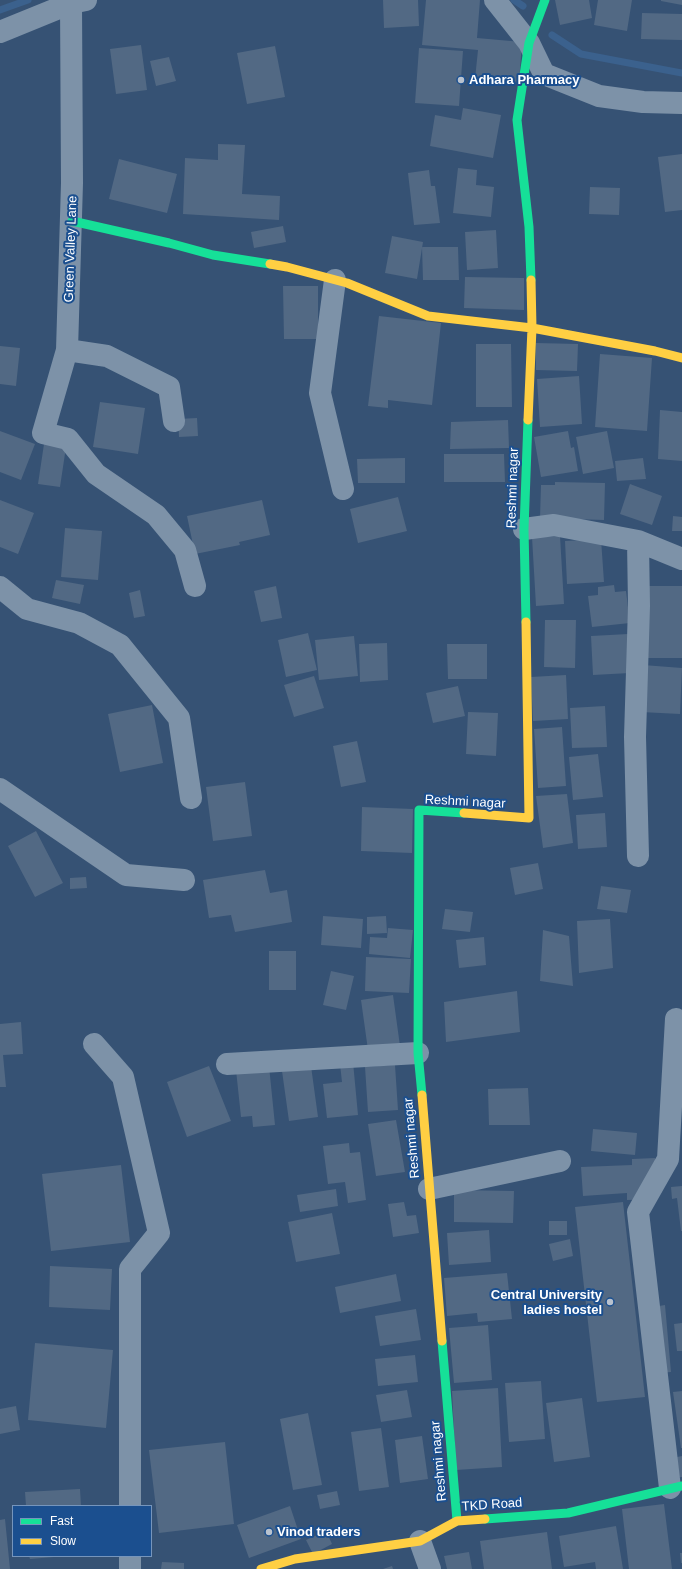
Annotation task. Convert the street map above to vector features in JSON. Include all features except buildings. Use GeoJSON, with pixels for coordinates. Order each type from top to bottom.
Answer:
{"type":"FeatureCollection","features":[{"type":"Feature","properties":{"kind":"street"},"geometry":{"type":"LineString","coordinates":[[495,0],[529,43],[544,74],[599,96],[644,102],[682,103]]}},
{"type":"Feature","properties":{"kind":"street","name":"Reshmi nagar"},"geometry":{"type":"LineString","coordinates":[[457,1521],[418,1053],[418,810],[529,818],[524,529],[532,328],[529,227],[517,120],[529,43],[545,0]]}},
{"type":"Feature","properties":{"kind":"street"},"geometry":{"type":"LineString","coordinates":[[0,32],[78,2]]}},
{"type":"Feature","properties":{"kind":"street","name":"Green Valley Lane"},"geometry":{"type":"LineString","coordinates":[[78,2],[68,350],[43,433],[68,440],[96,474],[156,515],[185,550],[195,586]]}},
{"type":"Feature","properties":{"kind":"street"},"geometry":{"type":"LineString","coordinates":[[72,221],[169,243],[213,255],[287,267],[347,283],[428,316],[532,328],[655,351],[682,358]]}},
{"type":"Feature","properties":{"kind":"street"},"geometry":{"type":"LineString","coordinates":[[335,280],[320,393],[343,489]]}},
{"type":"Feature","properties":{"kind":"street"},"geometry":{"type":"LineString","coordinates":[[68,350],[107,356],[169,387],[174,422]]}},
{"type":"Feature","properties":{"kind":"street"},"geometry":{"type":"LineString","coordinates":[[524,529],[554,525],[638,541],[682,559]]}},
{"type":"Feature","properties":{"kind":"street"},"geometry":{"type":"LineString","coordinates":[[638,541],[639,606],[635,737],[638,856]]}},
{"type":"Feature","properties":{"kind":"street"},"geometry":{"type":"LineString","coordinates":[[0,587],[27,609],[79,623],[120,645],[178,718],[191,798]]}},
{"type":"Feature","properties":{"kind":"street"},"geometry":{"type":"LineString","coordinates":[[0,789],[126,875],[184,880]]}},
{"type":"Feature","properties":{"kind":"street"},"geometry":{"type":"LineString","coordinates":[[676,1020],[668,1159],[638,1212],[676,1487]]}},
{"type":"Feature","properties":{"kind":"street"},"geometry":{"type":"LineString","coordinates":[[94,1044],[124,1077],[159,1233],[130,1269],[130,1505]]}},
{"type":"Feature","properties":{"kind":"street"},"geometry":{"type":"LineString","coordinates":[[227,1064],[418,1053]]}},
{"type":"Feature","properties":{"kind":"street"},"geometry":{"type":"LineString","coordinates":[[429,1189],[560,1161]]}},
{"type":"Feature","properties":{"kind":"street","name":"TKD Road"},"geometry":{"type":"LineString","coordinates":[[269,1568],[295,1559],[420,1541],[457,1521],[568,1513],[676,1487]]}},
{"type":"Feature","properties":{"kind":"street"},"geometry":{"type":"LineString","coordinates":[[420,1541],[430,1569]]}},
{"type":"Feature","properties":{"kind":"street"},"geometry":{"type":"LineString","coordinates":[[130,1557],[130,1569]]}},
{"type":"Feature","properties":{"kind":"waterway"},"geometry":{"type":"LineString","coordinates":[[0,10],[28,0]]}},
{"type":"Feature","properties":{"kind":"waterway"},"geometry":{"type":"LineString","coordinates":[[514,0],[523,6]]}},
{"type":"Feature","properties":{"kind":"waterway"},"geometry":{"type":"LineString","coordinates":[[552,35],[581,54],[682,73]]}},
{"type":"Feature","properties":{"kind":"traffic: fast"},"geometry":{"type":"LineString","coordinates":[[531,280],[529,227],[517,120],[529,43],[545,0]]}},
{"type":"Feature","properties":{"kind":"traffic: fast"},"geometry":{"type":"LineString","coordinates":[[72,221],[169,243],[213,255],[270,264]]}},
{"type":"Feature","properties":{"kind":"traffic: fast"},"geometry":{"type":"LineString","coordinates":[[526,622],[524,529],[528,420]]}},
{"type":"Feature","properties":{"kind":"traffic: fast"},"geometry":{"type":"LineString","coordinates":[[422,1095],[418,1053],[419,810],[464,813]]}},
{"type":"Feature","properties":{"kind":"traffic: fast"},"geometry":{"type":"LineString","coordinates":[[442,1341],[457,1521]]}},
{"type":"Feature","properties":{"kind":"traffic: fast"},"geometry":{"type":"LineString","coordinates":[[485,1519],[568,1513],[682,1486]]}},
{"type":"Feature","properties":{"kind":"traffic: slow"},"geometry":{"type":"LineString","coordinates":[[270,264],[347,283],[428,316],[532,328],[531,280]]}},
{"type":"Feature","properties":{"kind":"traffic: slow"},"geometry":{"type":"LineString","coordinates":[[528,420],[532,328],[655,351],[682,358]]}},
{"type":"Feature","properties":{"kind":"traffic: slow"},"geometry":{"type":"LineString","coordinates":[[464,813],[529,818],[526,622]]}},
{"type":"Feature","properties":{"kind":"traffic: slow"},"geometry":{"type":"LineString","coordinates":[[422,1095],[442,1341]]}},
{"type":"Feature","properties":{"kind":"traffic: slow"},"geometry":{"type":"LineString","coordinates":[[261,1569],[295,1559],[420,1541],[457,1521],[485,1519]]}},
{"type":"Feature","properties":{"kind":"place","name":"Adhara Pharmacy"},"geometry":{"type":"Point","coordinates":[461,80]}},
{"type":"Feature","properties":{"kind":"place","name":"Central University ladies hostel"},"geometry":{"type":"Point","coordinates":[610,1302]}},
{"type":"Feature","properties":{"kind":"place","name":"Vinod traders"},"geometry":{"type":"Point","coordinates":[269,1532]}}]}
